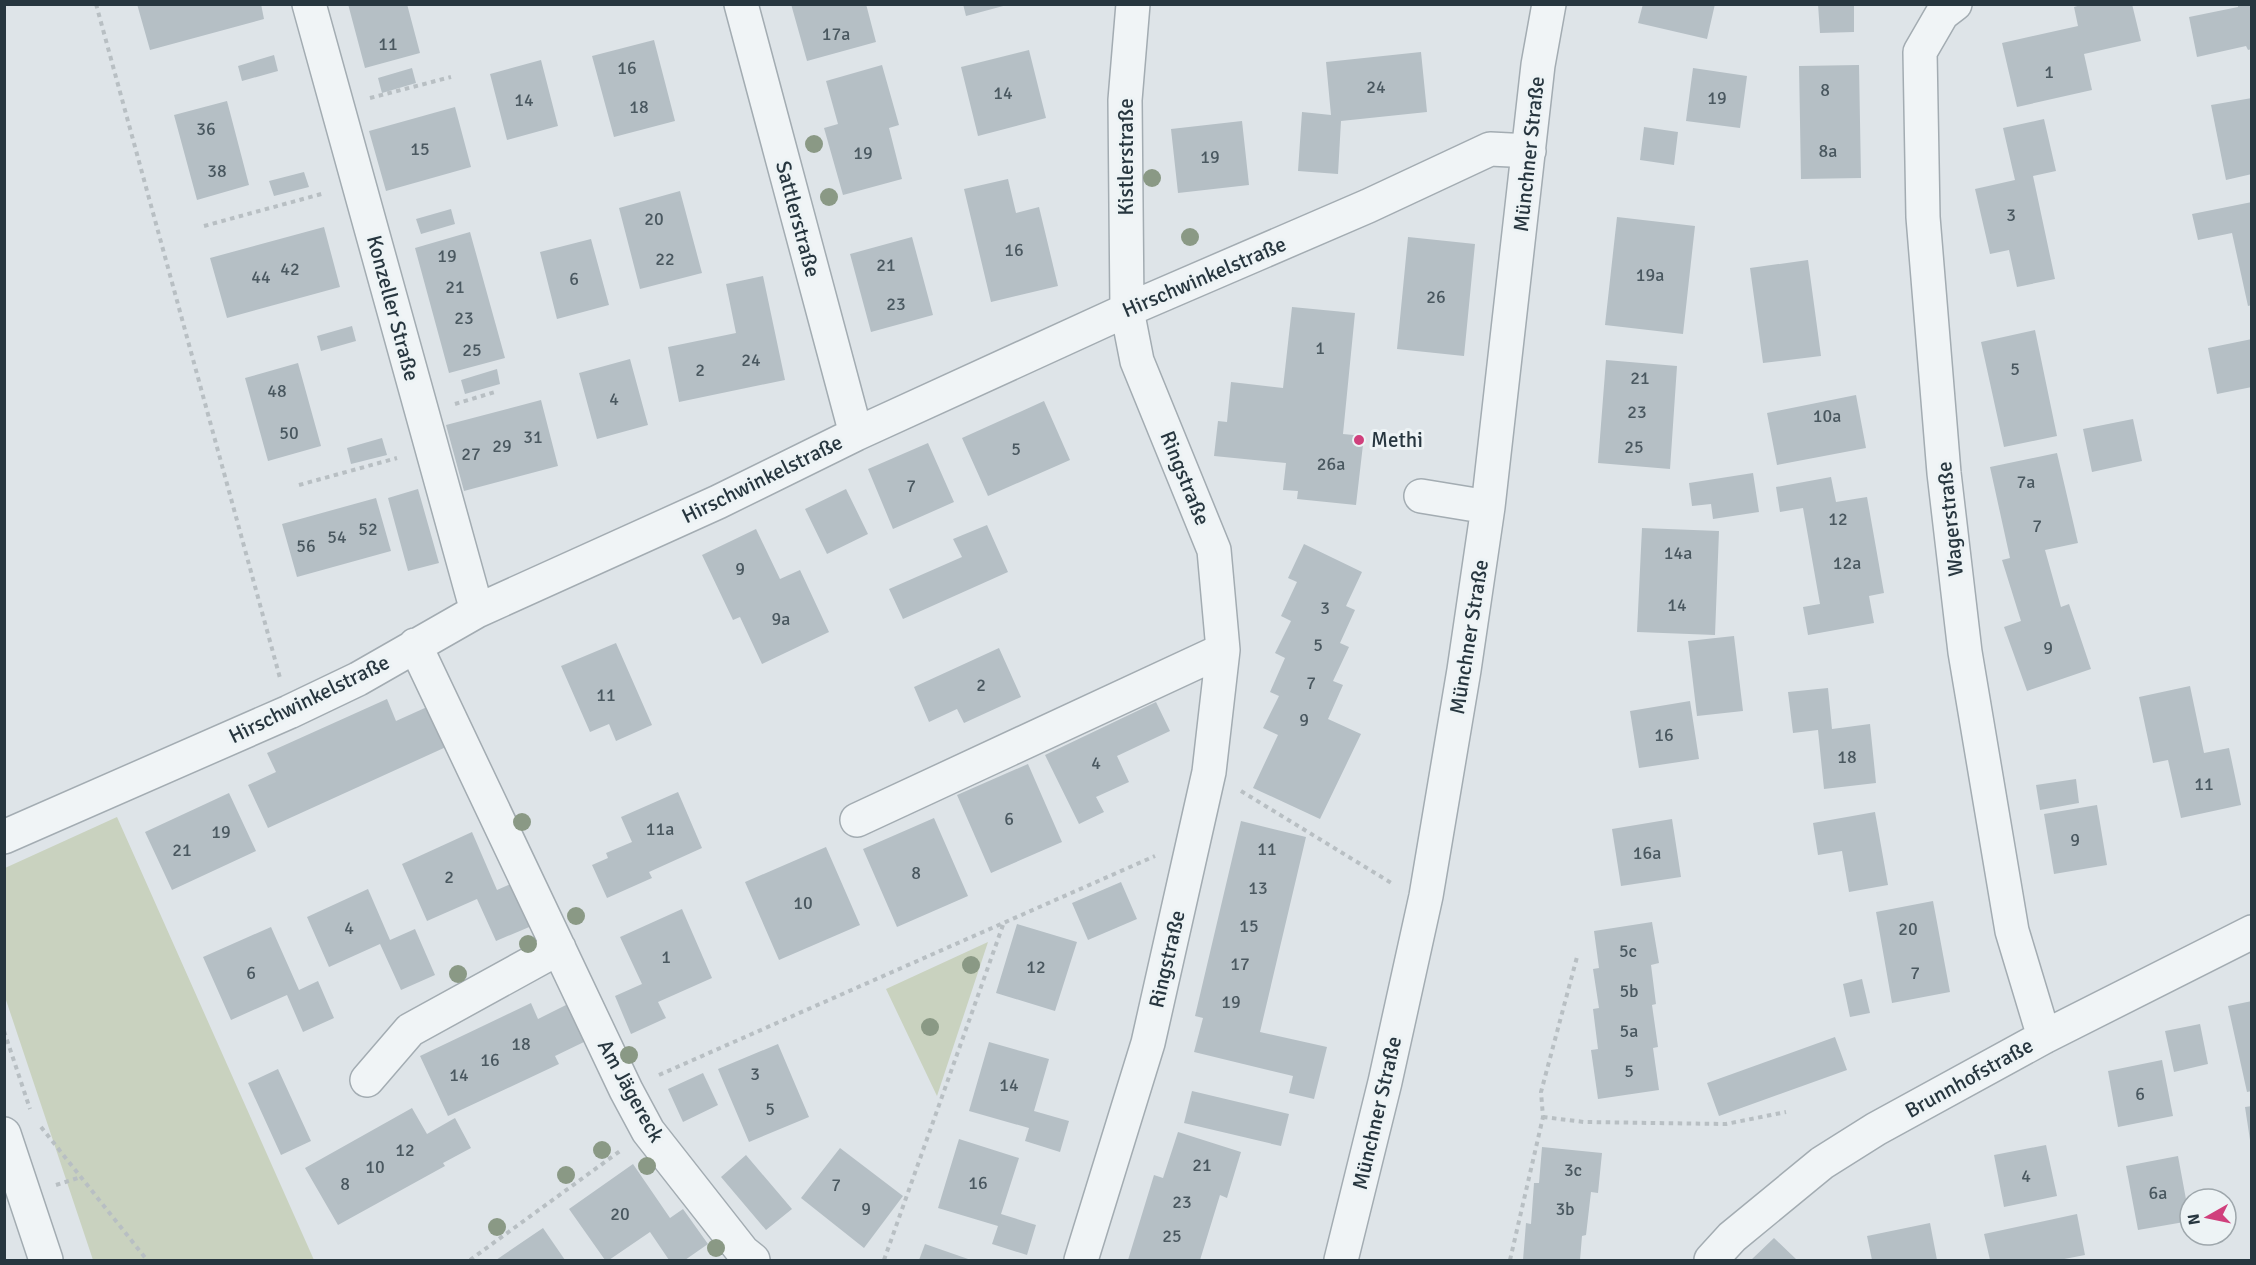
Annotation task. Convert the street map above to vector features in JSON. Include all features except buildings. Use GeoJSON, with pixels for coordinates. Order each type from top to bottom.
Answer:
{"type":"FeatureCollection","features":[{"type":"Feature","properties":{"kind":"street","name":"Konzeller Straße"},"geometry":{"type":"LineString","coordinates":[[309,4],[477,611]]}},
{"type":"Feature","properties":{"kind":"street","name":"Sattlerstraße"},"geometry":{"type":"LineString","coordinates":[[741,4],[856,434]]}},
{"type":"Feature","properties":{"kind":"street","name":"Kistlerstraße"},"geometry":{"type":"LineString","coordinates":[[1127,310],[1125,100],[1133,4]]}},
{"type":"Feature","properties":{"kind":"street","name":"Münchner Straße"},"geometry":{"type":"LineString","coordinates":[[1341,1260],[1385,1082],[1426,896],[1464,670],[1488,507],[1538,65],[1549,4]]}},
{"type":"Feature","properties":{"kind":"street","name":"Wagerstraße"},"geometry":{"type":"LineString","coordinates":[[1955,4],[1942,14],[1920,52],[1923,217],[1944,473],[1965,652],[2012,931],[2044,1037]]}},
{"type":"Feature","properties":{"kind":"street","name":"Hirschwinkelstraße"},"geometry":{"type":"LineString","coordinates":[[4,837],[289,712],[358,679],[477,611],[718,502],[856,434],[1127,310],[1368,206],[1490,149],[1529,151]]}},
{"type":"Feature","properties":{"kind":"street","name":"Ringstraße"},"geometry":{"type":"LineString","coordinates":[[1081,1260],[1148,1043],[1209,772],[1223,650],[1214,550],[1137,361],[1127,310]]}},
{"type":"Feature","properties":{"kind":"street"},"geometry":{"type":"LineString","coordinates":[[1421,496],[1488,507]]}},
{"type":"Feature","properties":{"kind":"street","name":"Am Jägereck"},"geometry":{"type":"LineString","coordinates":[[416,645],[626,1090],[648,1131],[744,1258]]}},
{"type":"Feature","properties":{"kind":"street"},"geometry":{"type":"LineString","coordinates":[[857,820],[1223,650]]}},
{"type":"Feature","properties":{"kind":"street","name":"Brunnhofstraße"},"geometry":{"type":"LineString","coordinates":[[1711,1260],[1732,1237],[1822,1163],[1876,1128],[2044,1037],[2252,932]]}},
{"type":"Feature","properties":{"kind":"street"},"geometry":{"type":"LineString","coordinates":[[367,1080],[410,1029],[559,948]]}},
{"type":"Feature","properties":{"kind":"street"},"geometry":{"type":"LineString","coordinates":[[4,1134],[46,1260]]}},
{"type":"Feature","properties":{"kind":"path"},"geometry":{"type":"LineString","coordinates":[[96,4],[289,712]]}},
{"type":"Feature","properties":{"kind":"path"},"geometry":{"type":"LineString","coordinates":[[337,107],[451,77]]}},
{"type":"Feature","properties":{"kind":"path"},"geometry":{"type":"LineString","coordinates":[[204,226],[359,184]]}},
{"type":"Feature","properties":{"kind":"path"},"geometry":{"type":"LineString","coordinates":[[299,485],[432,449]]}},
{"type":"Feature","properties":{"kind":"path"},"geometry":{"type":"LineString","coordinates":[[1209,772],[1402,889],[1426,896]]}},
{"type":"Feature","properties":{"kind":"path"},"geometry":{"type":"LineString","coordinates":[[626,1090],[1195,838]]}},
{"type":"Feature","properties":{"kind":"path"},"geometry":{"type":"LineString","coordinates":[[884,1260],[1004,924]]}},
{"type":"Feature","properties":{"kind":"path"},"geometry":{"type":"LineString","coordinates":[[1510,1260],[1543,1117],[1541,1092],[1577,957]]}},
{"type":"Feature","properties":{"kind":"path"},"geometry":{"type":"LineString","coordinates":[[1543,1117],[1584,1122],[1725,1124],[1786,1112]]}},
{"type":"Feature","properties":{"kind":"path"},"geometry":{"type":"LineString","coordinates":[[39,1125],[147,1260]]}},
{"type":"Feature","properties":{"kind":"path"},"geometry":{"type":"LineString","coordinates":[[470,1260],[648,1131]]}},
{"type":"Feature","properties":{"kind":"green space"},"geometry":{"type":"Polygon","coordinates":[[[117,817],[314,1260],[93,1260],[5,997],[5,868],[117,817]]]}},
{"type":"Feature","properties":{"kind":"green space"},"geometry":{"type":"Polygon","coordinates":[[[988,942],[937,1096],[886,989],[988,942]]]}},
{"type":"Feature","properties":{"kind":"place","name":"Methi"},"geometry":{"type":"Point","coordinates":[1359,440]}}]}
